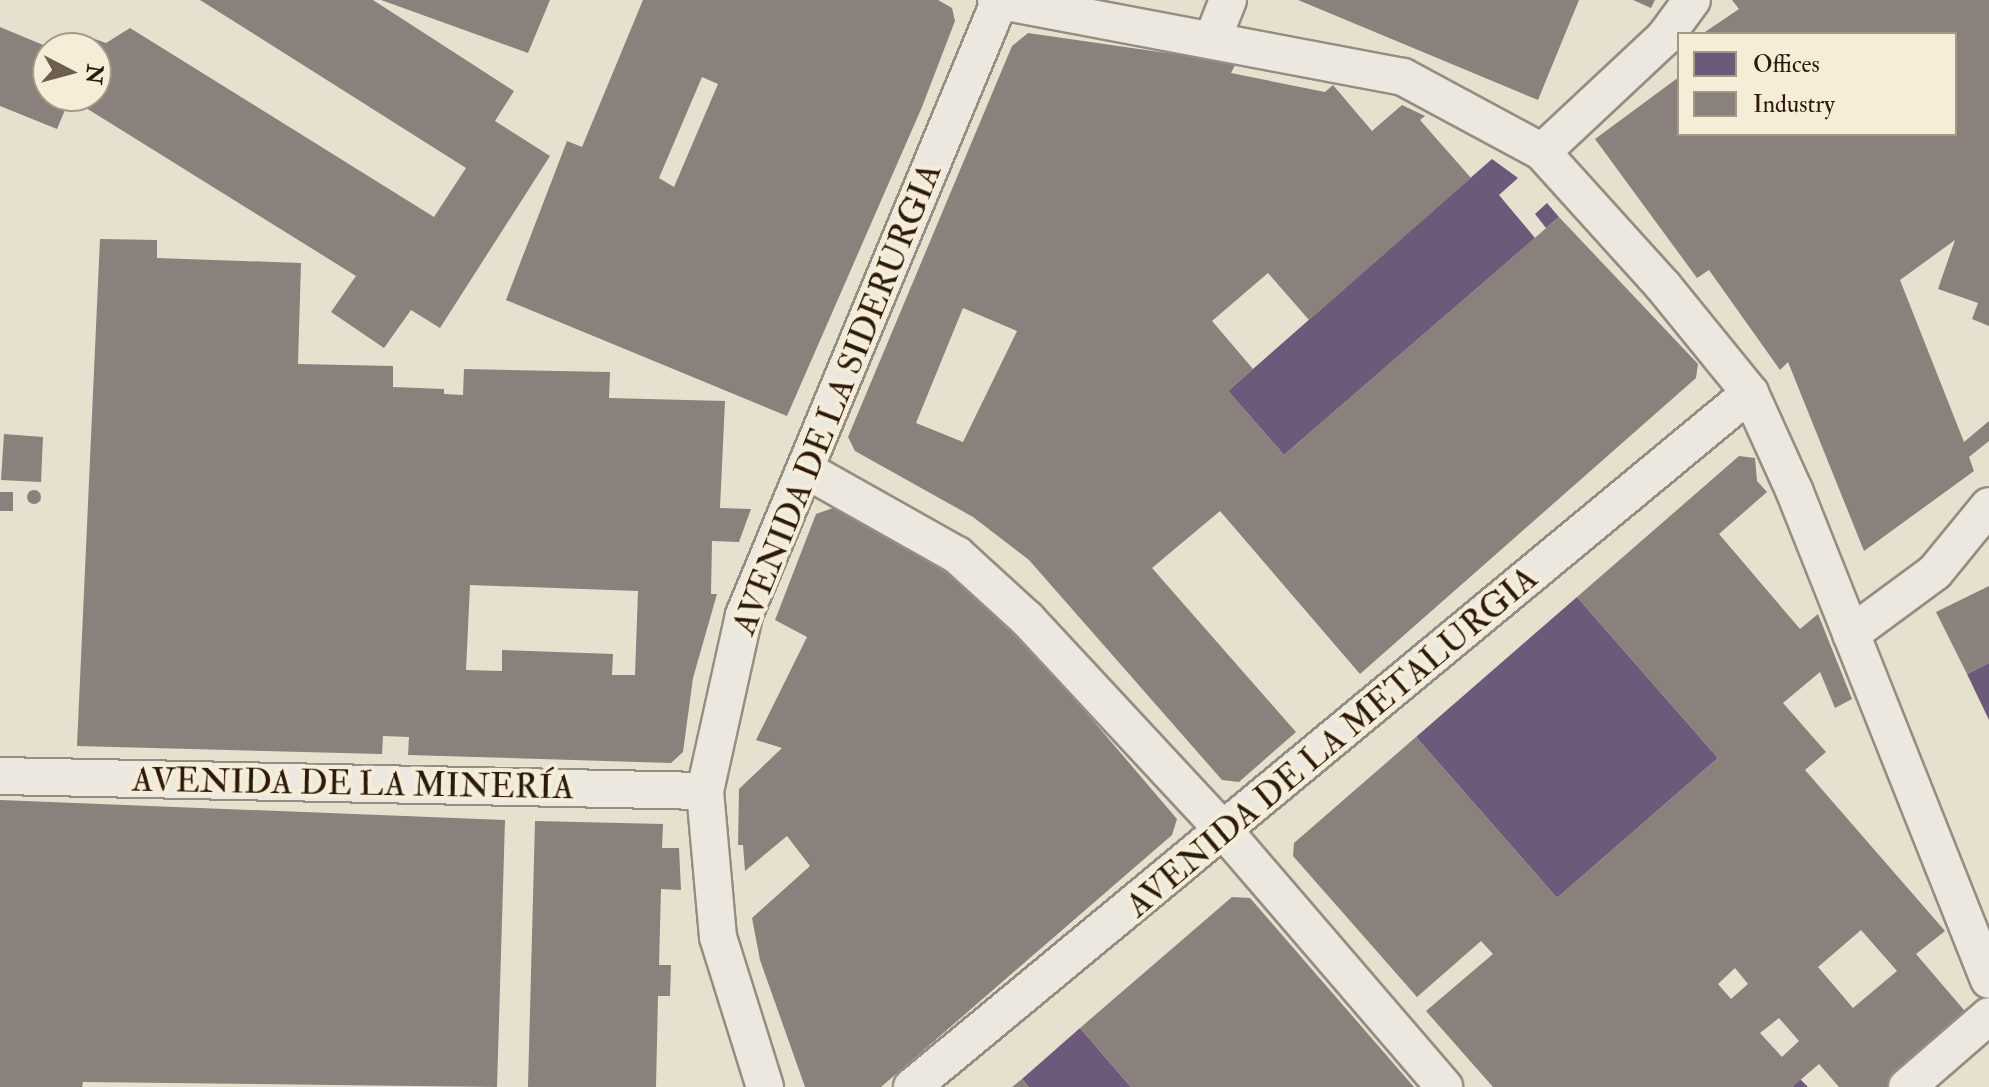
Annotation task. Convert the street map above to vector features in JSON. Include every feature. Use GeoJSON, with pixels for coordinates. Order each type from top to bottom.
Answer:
{"type":"FeatureCollection","features":[{"type":"Feature","properties":{"kind":"street"},"geometry":{"type":"LineString","coordinates":[[998,0],[1213,38],[1403,77],[1542,152],[1664,287],[1750,393],[1851,634],[1989,980]]}},
{"type":"Feature","properties":{"kind":"street","name":"AVENIDA DE LA SIDERURGIA"},"geometry":{"type":"LineString","coordinates":[[765,1087],[718,937],[705,791],[744,615],[998,0]]}},
{"type":"Feature","properties":{"kind":"street"},"geometry":{"type":"LineString","coordinates":[[1213,38],[1228,0]]}},
{"type":"Feature","properties":{"kind":"street"},"geometry":{"type":"LineString","coordinates":[[1542,152],[1664,38],[1692,0]]}},
{"type":"Feature","properties":{"kind":"street","name":"AVENIDA DE LA METALURGIA"},"geometry":{"type":"LineString","coordinates":[[912,1087],[1225,832],[1750,393]]}},
{"type":"Feature","properties":{"kind":"street"},"geometry":{"type":"LineString","coordinates":[[806,470],[957,555],[1027,619],[1225,832],[1444,1087]]}},
{"type":"Feature","properties":{"kind":"street"},"geometry":{"type":"LineString","coordinates":[[1851,634],[1935,572],[1989,506]]}},
{"type":"Feature","properties":{"kind":"street","name":"AVENIDA DE LA MINERÍA"},"geometry":{"type":"LineString","coordinates":[[0,776],[705,791]]}},
{"type":"Feature","properties":{"kind":"street"},"geometry":{"type":"LineString","coordinates":[[1907,1087],[1989,1016]]}},
{"type":"Feature","properties":{"kind":"building: Offices"},"geometry":{"type":"Polygon","coordinates":[[[1492,159],[1518,178],[1499,195],[1535,238],[1284,455],[1228,391],[1492,159]]]}},
{"type":"Feature","properties":{"kind":"building: Offices"},"geometry":{"type":"Polygon","coordinates":[[[1547,203],[1559,217],[1546,228],[1535,214],[1547,203]]]}},
{"type":"Feature","properties":{"kind":"building: Offices"},"geometry":{"type":"Polygon","coordinates":[[[1577,597],[1718,758],[1557,898],[1416,737],[1577,597]]]}},
{"type":"Feature","properties":{"kind":"building: Offices"},"geometry":{"type":"Polygon","coordinates":[[[1989,663],[1989,720],[1967,674],[1989,663]]]}},
{"type":"Feature","properties":{"kind":"building: Offices"},"geometry":{"type":"Polygon","coordinates":[[[1080,1028],[1131,1087],[1029,1087],[1022,1079],[1080,1028]]]}},
{"type":"Feature","properties":{"kind":"building: Offices"},"geometry":{"type":"Polygon","coordinates":[[[1800,1079],[1808,1087],[1792,1087],[1800,1079]]]}},
{"type":"Feature","properties":{"kind":"building: Industry"},"geometry":{"type":"Polygon","coordinates":[[[200,0],[373,0],[514,91],[495,121],[550,156],[440,328],[411,310],[384,348],[331,312],[356,276],[92,112],[112,112],[112,39],[130,28],[434,217],[466,168],[200,0]]]}},
{"type":"Feature","properties":{"kind":"building: Industry"},"geometry":{"type":"Polygon","coordinates":[[[381,0],[550,0],[528,53],[381,0]]]}},
{"type":"Feature","properties":{"kind":"building: Industry"},"geometry":{"type":"Polygon","coordinates":[[[643,0],[938,0],[952,8],[955,21],[922,107],[787,416],[506,300],[567,141],[582,147],[643,0]],[[702,77],[659,178],[674,187],[718,84],[702,77]]]}},
{"type":"Feature","properties":{"kind":"building: Industry"},"geometry":{"type":"Polygon","coordinates":[[[1298,0],[1579,0],[1538,100],[1298,0]]]}},
{"type":"Feature","properties":{"kind":"building: Industry"},"geometry":{"type":"Polygon","coordinates":[[[1633,0],[1655,0],[1651,8],[1633,0]]]}},
{"type":"Feature","properties":{"kind":"building: Industry"},"geometry":{"type":"Polygon","coordinates":[[[1732,0],[1989,0],[1989,326],[1972,319],[1978,303],[1938,289],[1955,240],[1900,280],[1964,442],[1989,421],[1989,441],[1969,457],[1974,471],[1864,551],[1788,362],[1780,370],[1709,270],[1697,278],[1595,139],[1677,78],[1677,136],[1957,136],[1957,32],[1705,32],[1739,9],[1732,0]]]}},
{"type":"Feature","properties":{"kind":"building: Industry"},"geometry":{"type":"Polygon","coordinates":[[[0,27],[32,40],[32,112],[64,112],[57,129],[0,106],[0,27]]]}},
{"type":"Feature","properties":{"kind":"building: Industry"},"geometry":{"type":"Polygon","coordinates":[[[1028,33],[1236,63],[1231,73],[1325,92],[1333,85],[1372,131],[1402,105],[1425,116],[1420,120],[1471,178],[1309,320],[1268,273],[1212,321],[1253,369],[1228,391],[1284,455],[1559,217],[1698,364],[1696,378],[1360,674],[1220,511],[1152,568],[1296,732],[1239,782],[1222,780],[1029,560],[973,517],[855,451],[848,437],[1012,46],[1028,33]],[[963,308],[916,423],[963,442],[1017,331],[963,308]]]}},
{"type":"Feature","properties":{"kind":"building: Industry"},"geometry":{"type":"Polygon","coordinates":[[[100,239],[157,240],[157,258],[301,263],[298,364],[393,366],[393,387],[444,389],[444,394],[463,395],[464,369],[610,372],[609,398],[725,401],[720,508],[751,509],[739,542],[712,541],[711,594],[717,594],[693,678],[683,752],[671,763],[408,755],[409,737],[383,736],[382,754],[77,746],[100,239]],[[470,585],[466,670],[502,671],[502,650],[613,654],[612,675],[635,675],[638,591],[470,585]]]}},
{"type":"Feature","properties":{"kind":"building: Industry"},"geometry":{"type":"Polygon","coordinates":[[[4,434],[43,437],[41,482],[1,480],[4,434]]]}},
{"type":"Feature","properties":{"kind":"building: Industry"},"geometry":{"type":"Polygon","coordinates":[[[1739,456],[1755,458],[1757,481],[1767,492],[1719,534],[1800,629],[1818,614],[1852,699],[1835,708],[1820,672],[1783,703],[1826,752],[1805,770],[1945,931],[1916,954],[1970,1017],[1890,1087],[1839,1087],[1819,1064],[1792,1087],[1493,1087],[1426,1011],[1493,954],[1481,941],[1417,997],[1293,856],[1294,843],[1416,737],[1557,898],[1718,758],[1577,597],[1739,456]],[[1861,930],[1818,967],[1853,1008],[1897,971],[1861,930]],[[1735,968],[1718,984],[1731,999],[1748,984],[1735,968]],[[1779,1018],[1760,1033],[1782,1057],[1799,1041],[1779,1018]]]}},
{"type":"Feature","properties":{"kind":"building: Industry"},"geometry":{"type":"Polygon","coordinates":[[[34,490],[41,497],[34,504],[27,497],[34,490]]]}},
{"type":"Feature","properties":{"kind":"building: Industry"},"geometry":{"type":"Polygon","coordinates":[[[0,492],[13,492],[13,511],[0,511],[0,492]]]}},
{"type":"Feature","properties":{"kind":"building: Industry"},"geometry":{"type":"Polygon","coordinates":[[[833,508],[906,546],[968,588],[1044,663],[1177,819],[1172,835],[881,1087],[805,1087],[760,960],[752,918],[810,866],[787,836],[745,871],[743,845],[738,845],[739,789],[782,748],[756,740],[807,637],[775,620],[816,514],[833,508]]]}},
{"type":"Feature","properties":{"kind":"building: Industry"},"geometry":{"type":"Polygon","coordinates":[[[1989,586],[1989,663],[1967,674],[1936,612],[1989,586]]]}},
{"type":"Feature","properties":{"kind":"building: Industry"},"geometry":{"type":"Polygon","coordinates":[[[0,800],[505,820],[497,1087],[83,1082],[82,1087],[0,1087],[0,800]]]}},
{"type":"Feature","properties":{"kind":"building: Industry"},"geometry":{"type":"Polygon","coordinates":[[[535,821],[663,824],[662,848],[679,848],[681,890],[661,889],[659,965],[671,965],[670,996],[658,996],[656,1087],[528,1087],[535,821]]]}},
{"type":"Feature","properties":{"kind":"building: Industry"},"geometry":{"type":"Polygon","coordinates":[[[1232,897],[1250,898],[1414,1087],[1131,1087],[1080,1028],[1232,897]]]}},
{"type":"Feature","properties":{"kind":"building: Industry"},"geometry":{"type":"Polygon","coordinates":[[[1022,1079],[1029,1087],[1012,1087],[1022,1079]]]}}]}
